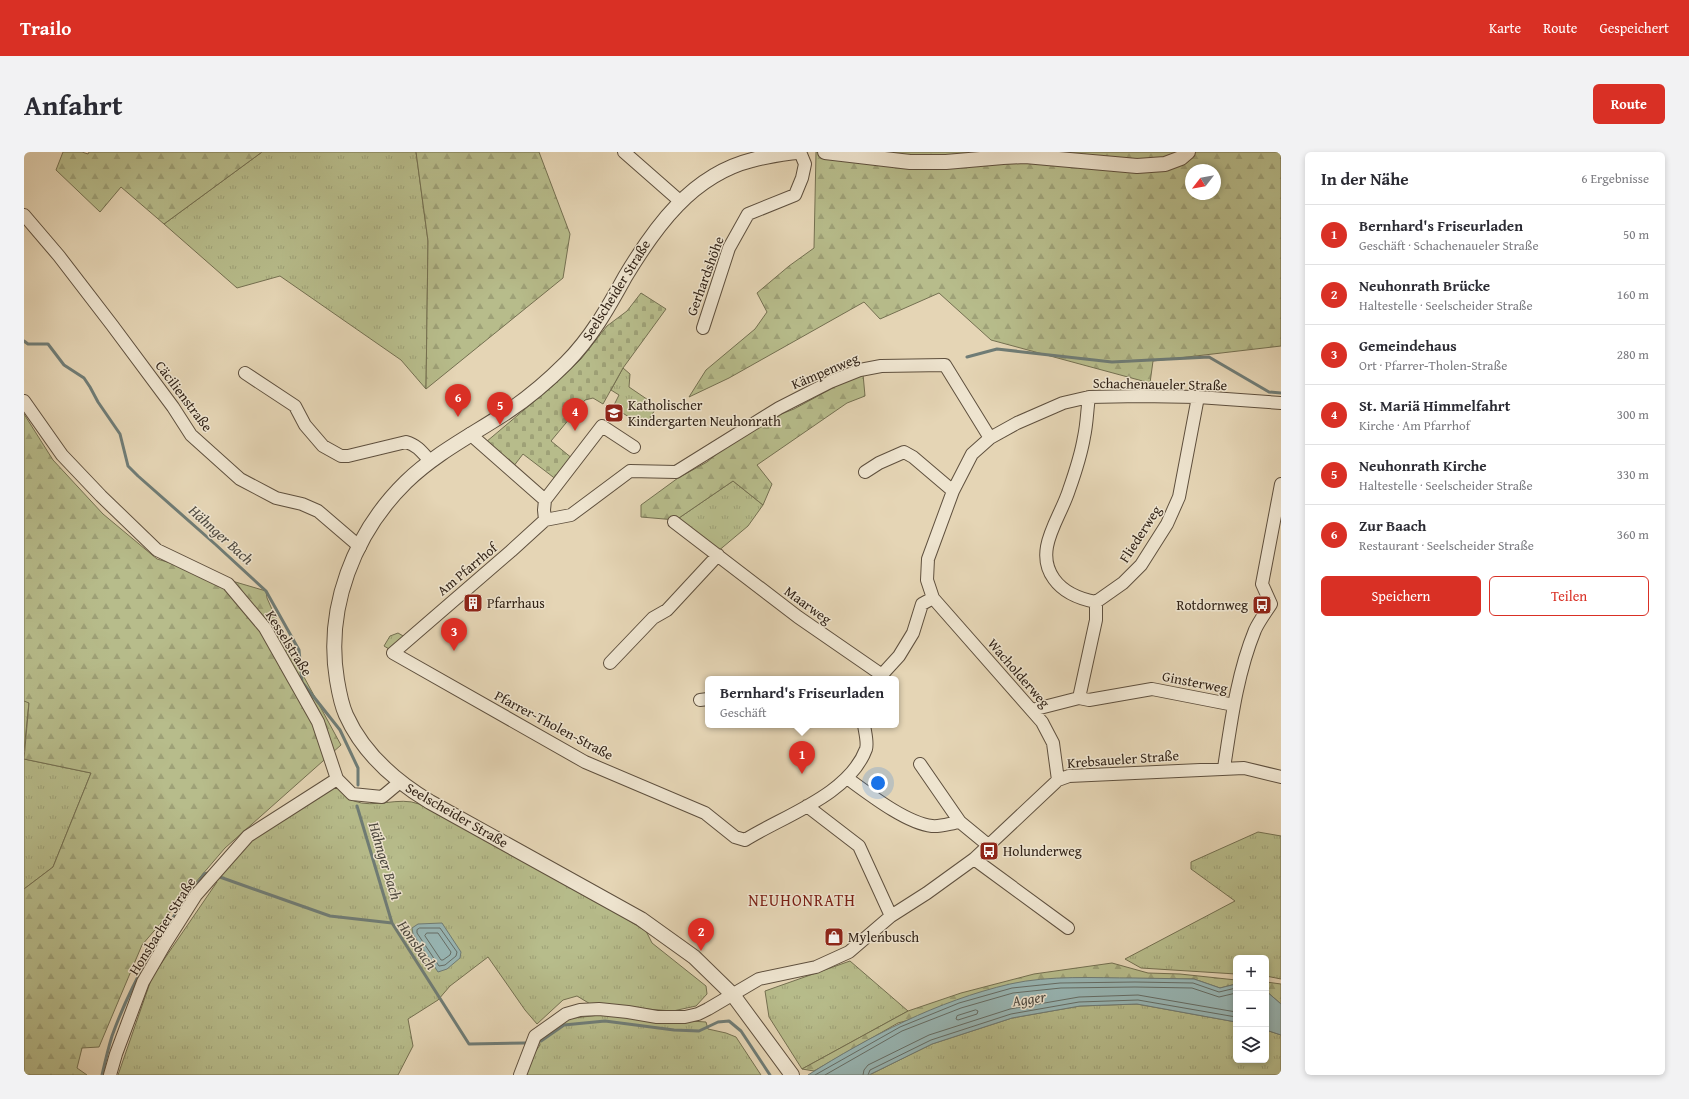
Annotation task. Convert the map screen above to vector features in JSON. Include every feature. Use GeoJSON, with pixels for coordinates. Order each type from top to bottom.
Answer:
{"type":"FeatureCollection","features":[{"type":"Feature","properties":{"kind":"street"},"geometry":{"type":"LineString","coordinates":[[624,152],[680,202]]}},
{"type":"Feature","properties":{"kind":"street","name":"Seelscheider Straße"},"geometry":{"type":"LineString","coordinates":[[792,1075],[780,1056],[733,995],[694,957],[641,919],[430,802],[400,782],[383,767],[365,747],[346,714],[339,689],[333,648],[336,614],[341,591],[350,566],[374,521],[393,496],[430,461],[521,402],[574,355],[603,316],[651,235],[680,202],[709,179],[726,170],[750,160],[796,152]]}},
{"type":"Feature","properties":{"kind":"street","name":"Gerhardshöhe"},"geometry":{"type":"LineString","coordinates":[[703,328],[729,248],[748,214],[795,195],[802,178],[805,164],[800,152]]}},
{"type":"Feature","properties":{"kind":"street"},"geometry":{"type":"LineString","coordinates":[[825,152],[910,162],[946,162],[1003,156],[1025,156],[1145,166],[1165,164],[1181,158],[1188,152]]}},
{"type":"Feature","properties":{"kind":"street","name":"Cäcilienstraße"},"geometry":{"type":"LineString","coordinates":[[24,215],[59,256],[112,325],[173,407],[191,434],[240,478],[276,498],[302,504],[318,511],[360,547]]}},
{"type":"Feature","properties":{"kind":"street","name":"Kämpenweg"},"geometry":{"type":"LineString","coordinates":[[545,520],[571,515],[630,471],[676,472],[779,408],[830,382],[860,370],[881,366],[945,365],[990,438]]}},
{"type":"Feature","properties":{"kind":"street"},"geometry":{"type":"LineString","coordinates":[[245,373],[295,406],[313,436],[331,452],[341,456],[348,456],[406,442],[414,444],[430,461]]}},
{"type":"Feature","properties":{"kind":"street"},"geometry":{"type":"LineString","coordinates":[[1079,698],[1096,620],[1096,602],[1082,599],[1065,590],[1049,573],[1046,562],[1047,545],[1069,492],[1084,437],[1089,397]]}},
{"type":"Feature","properties":{"kind":"street","name":"Schachenaueler Straße"},"geometry":{"type":"LineString","coordinates":[[934,598],[927,580],[928,559],[953,491],[972,454],[990,438],[1017,423],[1063,403],[1089,397],[1198,397],[1281,403]]}},
{"type":"Feature","properties":{"kind":"street","name":"Fliederweg"},"geometry":{"type":"LineString","coordinates":[[1096,602],[1123,583],[1141,565],[1167,524],[1179,497],[1198,397]]}},
{"type":"Feature","properties":{"kind":"street","name":"Kesselstraße"},"geometry":{"type":"LineString","coordinates":[[24,400],[62,455],[101,496],[158,550],[228,584],[265,628],[318,722],[337,779],[352,794],[382,798],[400,782]]}},
{"type":"Feature","properties":{"kind":"street"},"geometry":{"type":"LineString","coordinates":[[545,520],[545,500],[602,426],[634,447]]}},
{"type":"Feature","properties":{"kind":"street"},"geometry":{"type":"LineString","coordinates":[[470,434],[545,500]]}},
{"type":"Feature","properties":{"kind":"street"},"geometry":{"type":"LineString","coordinates":[[865,472],[879,463],[904,452],[913,457],[953,491]]}},
{"type":"Feature","properties":{"kind":"street"},"geometry":{"type":"LineString","coordinates":[[1224,768],[1234,705],[1242,667],[1256,629],[1276,601],[1262,584],[1281,484]]}},
{"type":"Feature","properties":{"kind":"street","name":"Am Pfarrhof"},"geometry":{"type":"LineString","coordinates":[[393,653],[545,520]]}},
{"type":"Feature","properties":{"kind":"street","name":"Maarweg"},"geometry":{"type":"LineString","coordinates":[[674,522],[798,617],[879,676]]}},
{"type":"Feature","properties":{"kind":"street"},"geometry":{"type":"LineString","coordinates":[[610,663],[653,618],[667,610],[718,555]]}},
{"type":"Feature","properties":{"kind":"street"},"geometry":{"type":"LineString","coordinates":[[881,676],[899,656],[913,633],[922,604],[934,598]]}},
{"type":"Feature","properties":{"kind":"street","name":"Wacholderweg"},"geometry":{"type":"LineString","coordinates":[[934,598],[1032,710],[1050,735],[1053,743],[1058,780]]}},
{"type":"Feature","properties":{"kind":"street","name":"Pfarrer-Tholen-Straße"},"geometry":{"type":"LineString","coordinates":[[393,653],[585,762],[705,813],[735,837],[745,840],[768,826],[807,806]]}},
{"type":"Feature","properties":{"kind":"street","name":"Ginsterweg"},"geometry":{"type":"LineString","coordinates":[[1032,710],[1079,698],[1089,700],[1152,689],[1234,705]]}},
{"type":"Feature","properties":{"kind":"street"},"geometry":{"type":"LineString","coordinates":[[864,728],[866,748],[847,778],[818,800],[807,806],[859,846],[891,916]]}},
{"type":"Feature","properties":{"kind":"street"},"geometry":{"type":"LineString","coordinates":[[920,764],[960,822],[988,845]]}},
{"type":"Feature","properties":{"kind":"street","name":"Krebsaueler Straße"},"geometry":{"type":"LineString","coordinates":[[733,995],[758,979],[798,971],[832,960],[848,952],[891,916],[927,893],[974,858],[1058,780],[1069,776],[1224,768],[1244,768],[1281,777]]}},
{"type":"Feature","properties":{"kind":"street"},"geometry":{"type":"LineString","coordinates":[[847,778],[888,807],[911,819],[932,826],[960,822]]}},
{"type":"Feature","properties":{"kind":"street","name":"Honsbacher Straße"},"geometry":{"type":"LineString","coordinates":[[110,1075],[116,1054],[143,982],[196,896],[248,836],[337,779]]}},
{"type":"Feature","properties":{"kind":"street"},"geometry":{"type":"LineString","coordinates":[[974,858],[1068,928]]}},
{"type":"Feature","properties":{"kind":"street"},"geometry":{"type":"LineString","coordinates":[[520,1075],[535,1036],[566,1014],[580,1010],[599,1009],[663,1017],[685,1017],[698,1014],[733,995]]}},
{"type":"Feature","properties":{"kind":"green space"},"geometry":{"type":"Polygon","coordinates":[[[63,152],[82,152],[88,154],[89,152],[262,152],[164,224],[121,187],[100,212],[56,170],[63,152]]]}},
{"type":"Feature","properties":{"kind":"green space"},"geometry":{"type":"Polygon","coordinates":[[[262,152],[416,152],[428,241],[426,389],[401,360],[280,276],[237,288],[164,224],[262,152]]]}},
{"type":"Feature","properties":{"kind":"green space"},"geometry":{"type":"Polygon","coordinates":[[[416,152],[539,152],[570,234],[563,278],[426,389],[428,241],[416,152]]]}},
{"type":"Feature","properties":{"kind":"green space"},"geometry":{"type":"Polygon","coordinates":[[[816,152],[1281,152],[1281,346],[1153,361],[1150,383],[991,340],[939,293],[880,319],[864,302],[729,378],[689,397],[706,370],[755,329],[767,312],[757,293],[789,266],[814,248],[816,152]]]}},
{"type":"Feature","properties":{"kind":"green space"},"geometry":{"type":"Polygon","coordinates":[[[641,293],[666,309],[623,368],[603,404],[593,398],[585,400],[551,441],[573,459],[557,480],[523,454],[513,467],[486,442],[556,383],[581,359],[607,326],[627,311],[641,293]]]}},
{"type":"Feature","properties":{"kind":"green space"},"geometry":{"type":"Polygon","coordinates":[[[623,368],[630,374],[629,387],[657,406],[645,427],[613,407],[619,395],[611,390],[623,368]]]}},
{"type":"Feature","properties":{"kind":"green space"},"geometry":{"type":"Polygon","coordinates":[[[863,374],[865,396],[847,403],[757,465],[772,484],[763,505],[733,481],[676,520],[641,517],[641,505],[678,478],[707,462],[724,448],[771,418],[794,409],[851,378],[863,374]]]}},
{"type":"Feature","properties":{"kind":"green space"},"geometry":{"type":"Polygon","coordinates":[[[24,414],[53,460],[103,514],[157,559],[266,591],[267,598],[292,655],[341,745],[225,848],[142,945],[99,1047],[82,1048],[77,1068],[87,1075],[24,1075],[24,889],[53,867],[91,773],[24,759],[29,703],[24,701],[24,414]]]}},
{"type":"Feature","properties":{"kind":"green space"},"geometry":{"type":"Polygon","coordinates":[[[733,481],[763,505],[748,526],[717,552],[676,520],[733,481]]]}},
{"type":"Feature","properties":{"kind":"green space"},"geometry":{"type":"Polygon","coordinates":[[[398,633],[405,637],[389,649],[384,646],[390,636],[398,633]]]}},
{"type":"Feature","properties":{"kind":"green space"},"geometry":{"type":"Polygon","coordinates":[[[24,701],[29,702],[24,751],[24,701]]]}},
{"type":"Feature","properties":{"kind":"green space"},"geometry":{"type":"Polygon","coordinates":[[[24,759],[91,773],[53,867],[24,889],[24,759]]]}},
{"type":"Feature","properties":{"kind":"green space"},"geometry":{"type":"Polygon","coordinates":[[[335,784],[352,800],[362,803],[370,804],[403,801],[419,804],[597,901],[646,931],[652,943],[706,986],[707,994],[696,1006],[673,1011],[592,1005],[577,996],[563,1000],[537,1024],[525,1010],[488,957],[450,986],[438,1000],[408,1019],[413,1046],[398,1075],[118,1075],[152,977],[217,882],[210,879],[250,838],[335,784]]]}},
{"type":"Feature","properties":{"kind":"green space"},"geometry":{"type":"Polygon","coordinates":[[[1258,832],[1281,836],[1281,979],[1269,977],[1269,955],[1233,955],[1233,974],[1141,968],[1125,959],[1235,901],[1191,869],[1191,862],[1258,832]]]}},
{"type":"Feature","properties":{"kind":"green space"},"geometry":{"type":"Polygon","coordinates":[[[850,961],[908,1011],[802,1069],[769,1017],[765,991],[850,961]]]}},
{"type":"Feature","properties":{"kind":"green space"},"geometry":{"type":"Polygon","coordinates":[[[1112,963],[1148,973],[1180,974],[1233,980],[1233,985],[1220,988],[1194,979],[1060,979],[898,1023],[814,1071],[802,1069],[908,1011],[961,993],[1034,974],[1112,963]]]}},
{"type":"Feature","properties":{"kind":"green space"},"geometry":{"type":"Polygon","coordinates":[[[1269,982],[1281,984],[1281,1004],[1269,994],[1269,982]]]}},
{"type":"Feature","properties":{"kind":"green space"},"geometry":{"type":"Polygon","coordinates":[[[1137,1004],[1233,1021],[1233,1063],[1269,1063],[1269,1031],[1281,1035],[1281,1075],[869,1075],[932,1044],[1012,1018],[1080,1006],[1137,1004]]]}},
{"type":"Feature","properties":{"kind":"green space"},"geometry":{"type":"Polygon","coordinates":[[[600,1015],[706,1022],[708,1029],[736,1037],[761,1075],[525,1075],[533,1055],[540,1045],[539,1037],[566,1019],[600,1015]]]}},
{"type":"Feature","properties":{"kind":"water"},"geometry":{"type":"Polygon","coordinates":[[[442,923],[461,952],[460,958],[447,969],[438,972],[413,934],[412,928],[418,924],[442,923]]]}},
{"type":"Feature","properties":{"kind":"water","name":"Agger"},"geometry":{"type":"Polygon","coordinates":[[[1072,978],[1194,979],[1220,988],[1233,985],[1233,1021],[1137,1004],[1080,1006],[1012,1018],[932,1044],[869,1075],[808,1075],[855,1047],[905,1021],[956,1000],[983,991],[1025,981],[1072,978]]]}},
{"type":"Feature","properties":{"kind":"water"},"geometry":{"type":"Polygon","coordinates":[[[1269,994],[1281,1004],[1281,1035],[1269,1031],[1269,994]]]}},
{"type":"Feature","properties":{"kind":"waterway","name":"Hähnger Bach"},"geometry":{"type":"LineString","coordinates":[[24,341],[28,344],[48,344],[64,365],[84,378],[98,402],[120,434],[128,466],[266,591],[299,650],[302,682],[340,730],[358,768],[358,785]]}},
{"type":"Feature","properties":{"kind":"waterway"},"geometry":{"type":"LineString","coordinates":[[967,357],[997,349],[1112,362],[1209,357],[1269,392],[1281,393]]}},
{"type":"Feature","properties":{"kind":"waterway","name":"Hähnger Bach"},"geometry":{"type":"LineString","coordinates":[[357,806],[392,923]]}},
{"type":"Feature","properties":{"kind":"waterway","name":"Honsbach"},"geometry":{"type":"LineString","coordinates":[[193,890],[204,874],[208,873]]}},
{"type":"Feature","properties":{"kind":"waterway","name":"Honsbach"},"geometry":{"type":"LineString","coordinates":[[217,876],[330,916],[392,923],[469,1044],[526,1043]]}},
{"type":"Feature","properties":{"kind":"waterway","name":"Honsbach"},"geometry":{"type":"LineString","coordinates":[[102,1075],[112,1036],[127,999],[155,946],[188,896]]}},
{"type":"Feature","properties":{"kind":"waterway","name":"Honsbach"},"geometry":{"type":"LineString","coordinates":[[541,1041],[564,1025],[605,1021],[674,1030],[699,1031],[718,1022],[729,1021],[741,1031],[770,1075]]}},
{"type":"Feature","properties":{"kind":"place","name":"Katholischer Kindergarten Neuhonrath"},"geometry":{"type":"Point","coordinates":[614,413]}},
{"type":"Feature","properties":{"kind":"place","name":"Zur Baach"},"geometry":{"type":"Point","coordinates":[458,417]}},
{"type":"Feature","properties":{"kind":"place","name":"Neuhonrath Kirche"},"geometry":{"type":"Point","coordinates":[500,425]}},
{"type":"Feature","properties":{"kind":"place","name":"St. Mariä Himmelfahrt"},"geometry":{"type":"Point","coordinates":[575,431]}},
{"type":"Feature","properties":{"kind":"place","name":"Pfarrhaus"},"geometry":{"type":"Point","coordinates":[473,603]}},
{"type":"Feature","properties":{"kind":"place","name":"Rotdornweg"},"geometry":{"type":"Point","coordinates":[1262,605]}},
{"type":"Feature","properties":{"kind":"place","name":"Gemeindehaus"},"geometry":{"type":"Point","coordinates":[454,651]}},
{"type":"Feature","properties":{"kind":"place","name":"Bernhard's Friseurladen"},"geometry":{"type":"Point","coordinates":[802,774]}},
{"type":"Feature","properties":{"kind":"place","name":"Holunderweg"},"geometry":{"type":"Point","coordinates":[989,851]}},
{"type":"Feature","properties":{"kind":"place","name":"Mylenbusch"},"geometry":{"type":"Point","coordinates":[834,937]}},
{"type":"Feature","properties":{"kind":"place","name":"Neuhonrath Brücke"},"geometry":{"type":"Point","coordinates":[701,951]}},
{"type":"Feature","properties":{"kind":"district","name":"NEUHONRATH"},"geometry":{"type":"Point","coordinates":[802,900]}}]}
